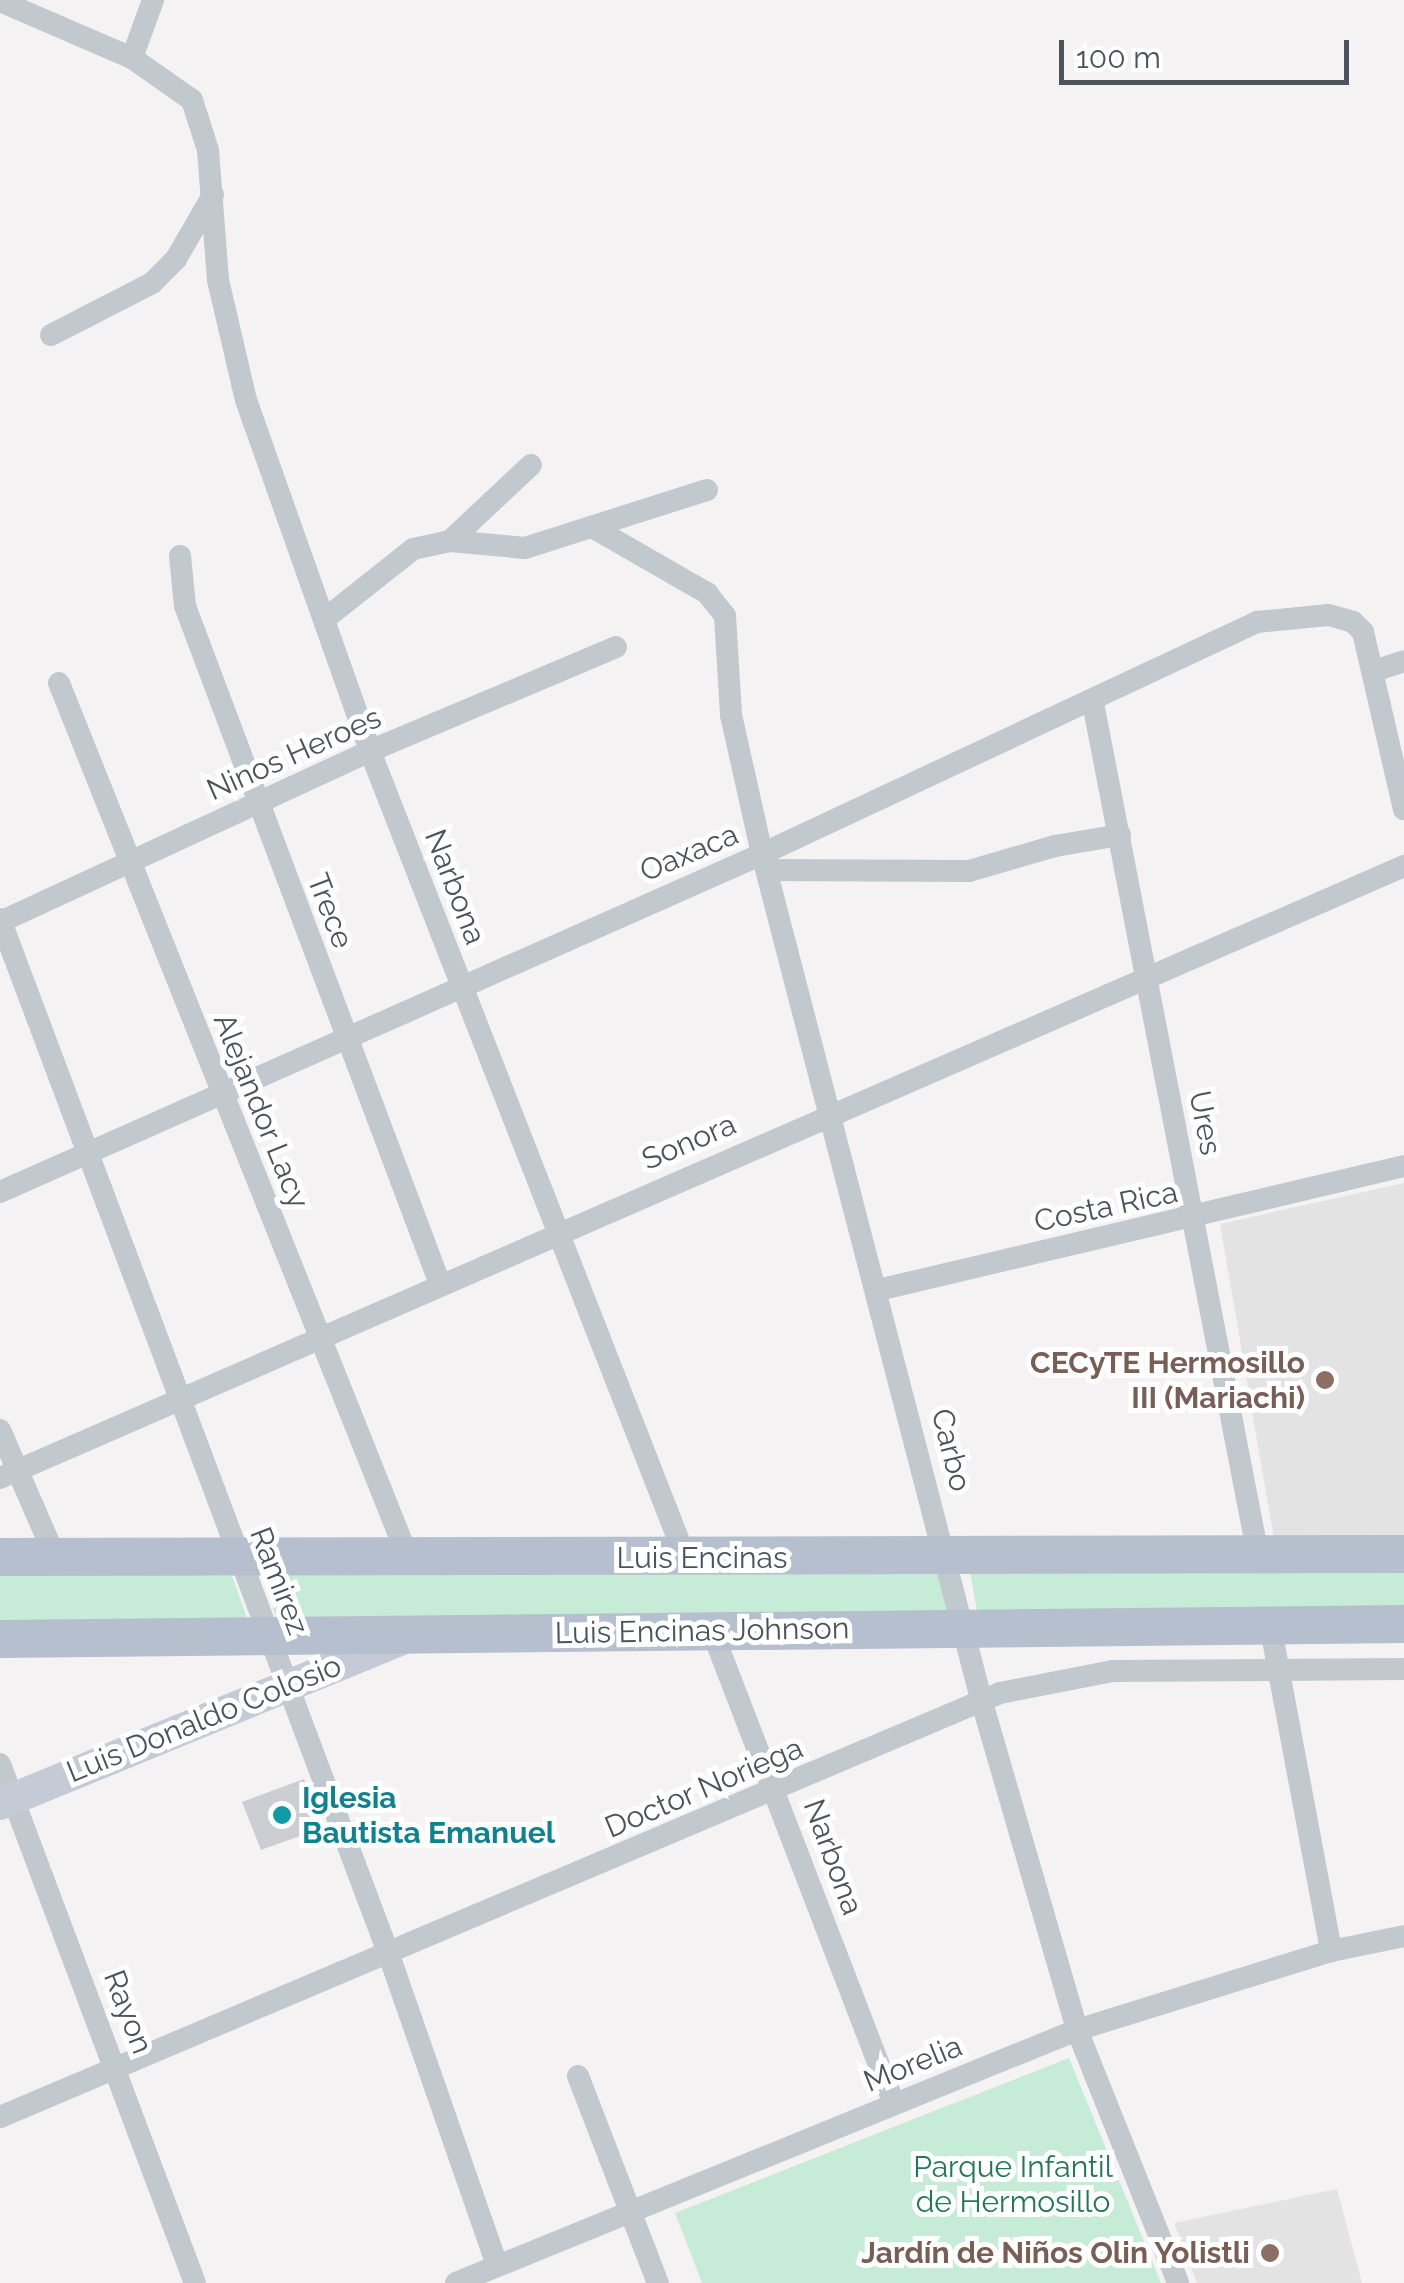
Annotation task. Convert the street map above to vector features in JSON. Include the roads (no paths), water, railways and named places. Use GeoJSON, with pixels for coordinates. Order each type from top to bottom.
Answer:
{"type":"FeatureCollection","features":[{"type":"Feature","properties":{"kind":"main road","name":"Luis Encinas"},"geometry":{"type":"LineString","coordinates":[[0,1557],[239,1562],[1404,1554]]}},
{"type":"Feature","properties":{"kind":"main road","name":"Luis Encinas Johnson"},"geometry":{"type":"LineString","coordinates":[[0,1639],[1404,1624]]}},
{"type":"Feature","properties":{"kind":"main road","name":"Luis Donaldo Colosio"},"geometry":{"type":"LineString","coordinates":[[7,1801],[286,1683],[408,1637]]}},
{"type":"Feature","properties":{"kind":"street"},"geometry":{"type":"LineString","coordinates":[[132,58],[153,0]]}},
{"type":"Feature","properties":{"kind":"street","name":"Narbona"},"geometry":{"type":"LineString","coordinates":[[0,1],[132,58],[192,100],[213,195],[218,280],[246,400],[370,751],[686,1559]]}},
{"type":"Feature","properties":{"kind":"street"},"geometry":{"type":"LineString","coordinates":[[51,335],[152,282],[176,259],[213,195]]}},
{"type":"Feature","properties":{"kind":"street"},"geometry":{"type":"LineString","coordinates":[[450,541],[531,465]]}},
{"type":"Feature","properties":{"kind":"street"},"geometry":{"type":"LineString","coordinates":[[326,618],[414,549],[450,541],[507,551],[707,490]]}},
{"type":"Feature","properties":{"kind":"street","name":"Carbo"},"geometry":{"type":"LineString","coordinates":[[592,527],[707,593],[725,616],[731,715],[765,862],[833,1113],[981,1699],[1076,2030],[1178,2283]]}},
{"type":"Feature","properties":{"kind":"street","name":"Trece"},"geometry":{"type":"LineString","coordinates":[[180,556],[184,606],[255,803],[440,1284]]}},
{"type":"Feature","properties":{"kind":"street","name":"Oaxaca"},"geometry":{"type":"LineString","coordinates":[[0,1192],[461,984],[765,862],[1236,629],[1282,616],[1353,622],[1377,670]]}},
{"type":"Feature","properties":{"kind":"street","name":"Ninos Heroes"},"geometry":{"type":"LineString","coordinates":[[0,921],[370,751],[616,647]]}},
{"type":"Feature","properties":{"kind":"street"},"geometry":{"type":"LineString","coordinates":[[1404,661],[1377,670],[1404,809]]}},
{"type":"Feature","properties":{"kind":"street","name":"Alejandor Lacy"},"geometry":{"type":"LineString","coordinates":[[59,683],[409,1560]]}},
{"type":"Feature","properties":{"kind":"street","name":"Ures"},"geometry":{"type":"LineString","coordinates":[[1093,703],[1258,1554]]}},
{"type":"Feature","properties":{"kind":"street"},"geometry":{"type":"LineString","coordinates":[[765,862],[969,871],[1055,846],[1120,835]]}},
{"type":"Feature","properties":{"kind":"street","name":"Sonora"},"geometry":{"type":"LineString","coordinates":[[9,1474],[1404,866]]}},
{"type":"Feature","properties":{"kind":"street","name":"Ramirez"},"geometry":{"type":"LineString","coordinates":[[0,921],[388,1955],[497,2266]]}},
{"type":"Feature","properties":{"kind":"street","name":"Costa Rica"},"geometry":{"type":"LineString","coordinates":[[878,1290],[1404,1166]]}},
{"type":"Feature","properties":{"kind":"street"},"geometry":{"type":"LineString","coordinates":[[0,1430],[9,1474],[56,1559]]}},
{"type":"Feature","properties":{"kind":"street"},"geometry":{"type":"LineString","coordinates":[[1270,1624],[1331,1951]]}},
{"type":"Feature","properties":{"kind":"street"},"geometry":{"type":"LineString","coordinates":[[1110,1625],[1114,1671]]}},
{"type":"Feature","properties":{"kind":"street","name":"Narbona"},"geometry":{"type":"LineString","coordinates":[[712,1631],[894,2104]]}},
{"type":"Feature","properties":{"kind":"street","name":"Doctor Noriega"},"geometry":{"type":"LineString","coordinates":[[0,2117],[776,1790],[981,1699],[1114,1671],[1404,1670]]}},
{"type":"Feature","properties":{"kind":"street","name":"Rayon"},"geometry":{"type":"LineString","coordinates":[[0,1764],[7,1801],[118,2067],[195,2283]]}},
{"type":"Feature","properties":{"kind":"street","name":"Morelia"},"geometry":{"type":"LineString","coordinates":[[456,2283],[1076,2030],[1331,1951],[1404,1936]]}},
{"type":"Feature","properties":{"kind":"street"},"geometry":{"type":"LineString","coordinates":[[578,2076],[658,2283]]}},
{"type":"Feature","properties":{"kind":"place","name":"CECyTE Hermosillo III (Mariachi)"},"geometry":{"type":"Point","coordinates":[1325,1380]}},
{"type":"Feature","properties":{"kind":"place","name":"Iglesia Bautista Emanuel"},"geometry":{"type":"Point","coordinates":[282,1815]}},
{"type":"Feature","properties":{"kind":"place","name":"Jardín de Niños Olin Yolistli"},"geometry":{"type":"Point","coordinates":[1270,2253]}},
{"type":"Feature","properties":{"kind":"park label","name":"Parque Infantil de Hermosillo"},"geometry":{"type":"Point","coordinates":[1013,2184]}}]}
